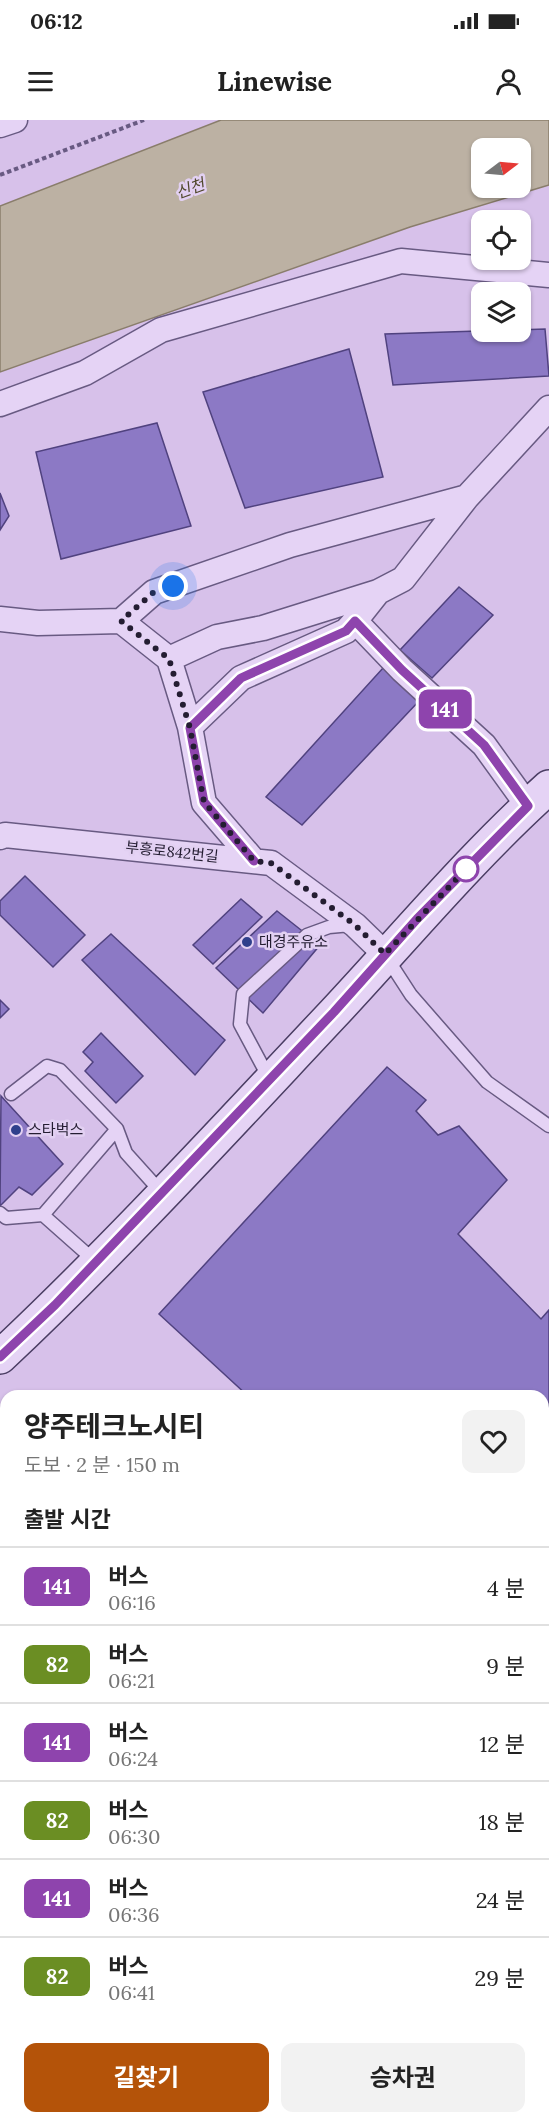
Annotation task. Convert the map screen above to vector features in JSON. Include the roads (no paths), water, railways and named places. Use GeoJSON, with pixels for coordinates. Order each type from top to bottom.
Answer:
{"type":"FeatureCollection","features":[{"type":"Feature","properties":{"kind":"main road"},"geometry":{"type":"LineString","coordinates":[[0,1357],[96,1262],[270,1080],[385,954],[539,796]]}},
{"type":"Feature","properties":{"kind":"street"},"geometry":{"type":"LineString","coordinates":[[0,125],[15,120]]}},
{"type":"Feature","properties":{"kind":"street"},"geometry":{"type":"LineString","coordinates":[[0,404],[85,373],[161,330],[401,261],[549,275]]}},
{"type":"Feature","properties":{"kind":"street"},"geometry":{"type":"LineString","coordinates":[[169,659],[217,638],[263,628],[378,592],[403,579],[466,496],[549,408]]}},
{"type":"Feature","properties":{"kind":"street"},"geometry":{"type":"LineString","coordinates":[[121,621],[154,592],[290,545],[466,496]]}},
{"type":"Feature","properties":{"kind":"street"},"geometry":{"type":"LineString","coordinates":[[190,728],[241,678],[346,631],[378,592]]}},
{"type":"Feature","properties":{"kind":"street"},"geometry":{"type":"LineString","coordinates":[[0,619],[38,623],[121,621],[169,659],[190,728],[204,802],[254,861]]}},
{"type":"Feature","properties":{"kind":"street"},"geometry":{"type":"LineString","coordinates":[[355,621],[402,670],[539,796]]}},
{"type":"Feature","properties":{"kind":"street","name":"부흥로842번길"},"geometry":{"type":"LineString","coordinates":[[0,837],[40,838],[271,863],[355,925],[385,954]]}},
{"type":"Feature","properties":{"kind":"lane"},"geometry":{"type":"LineString","coordinates":[[270,1080],[240,1024],[243,994],[307,935],[328,927],[355,925]]}},
{"type":"Feature","properties":{"kind":"lane"},"geometry":{"type":"LineString","coordinates":[[385,954],[411,995],[487,1082],[549,1126]]}},
{"type":"Feature","properties":{"kind":"lane"},"geometry":{"type":"LineString","coordinates":[[11,1094],[47,1066],[60,1070],[117,1129],[126,1153],[162,1193]]}},
{"type":"Feature","properties":{"kind":"lane"},"geometry":{"type":"LineString","coordinates":[[0,1213],[6,1218],[43,1215],[117,1129]]}},
{"type":"Feature","properties":{"kind":"lane"},"geometry":{"type":"LineString","coordinates":[[43,1215],[96,1262]]}},
{"type":"Feature","properties":{"kind":"water","name":"신천"},"geometry":{"type":"Polygon","coordinates":[[[221,120],[549,120],[549,185],[531,190],[531,138],[471,138],[471,198],[506,198],[410,227],[0,372],[0,206],[221,120]]]}},
{"type":"Feature","properties":{"kind":"place","name":"대경주유소"},"geometry":{"type":"Point","coordinates":[247,942]}},
{"type":"Feature","properties":{"kind":"place","name":"스타벅스"},"geometry":{"type":"Point","coordinates":[16,1130]}}]}
